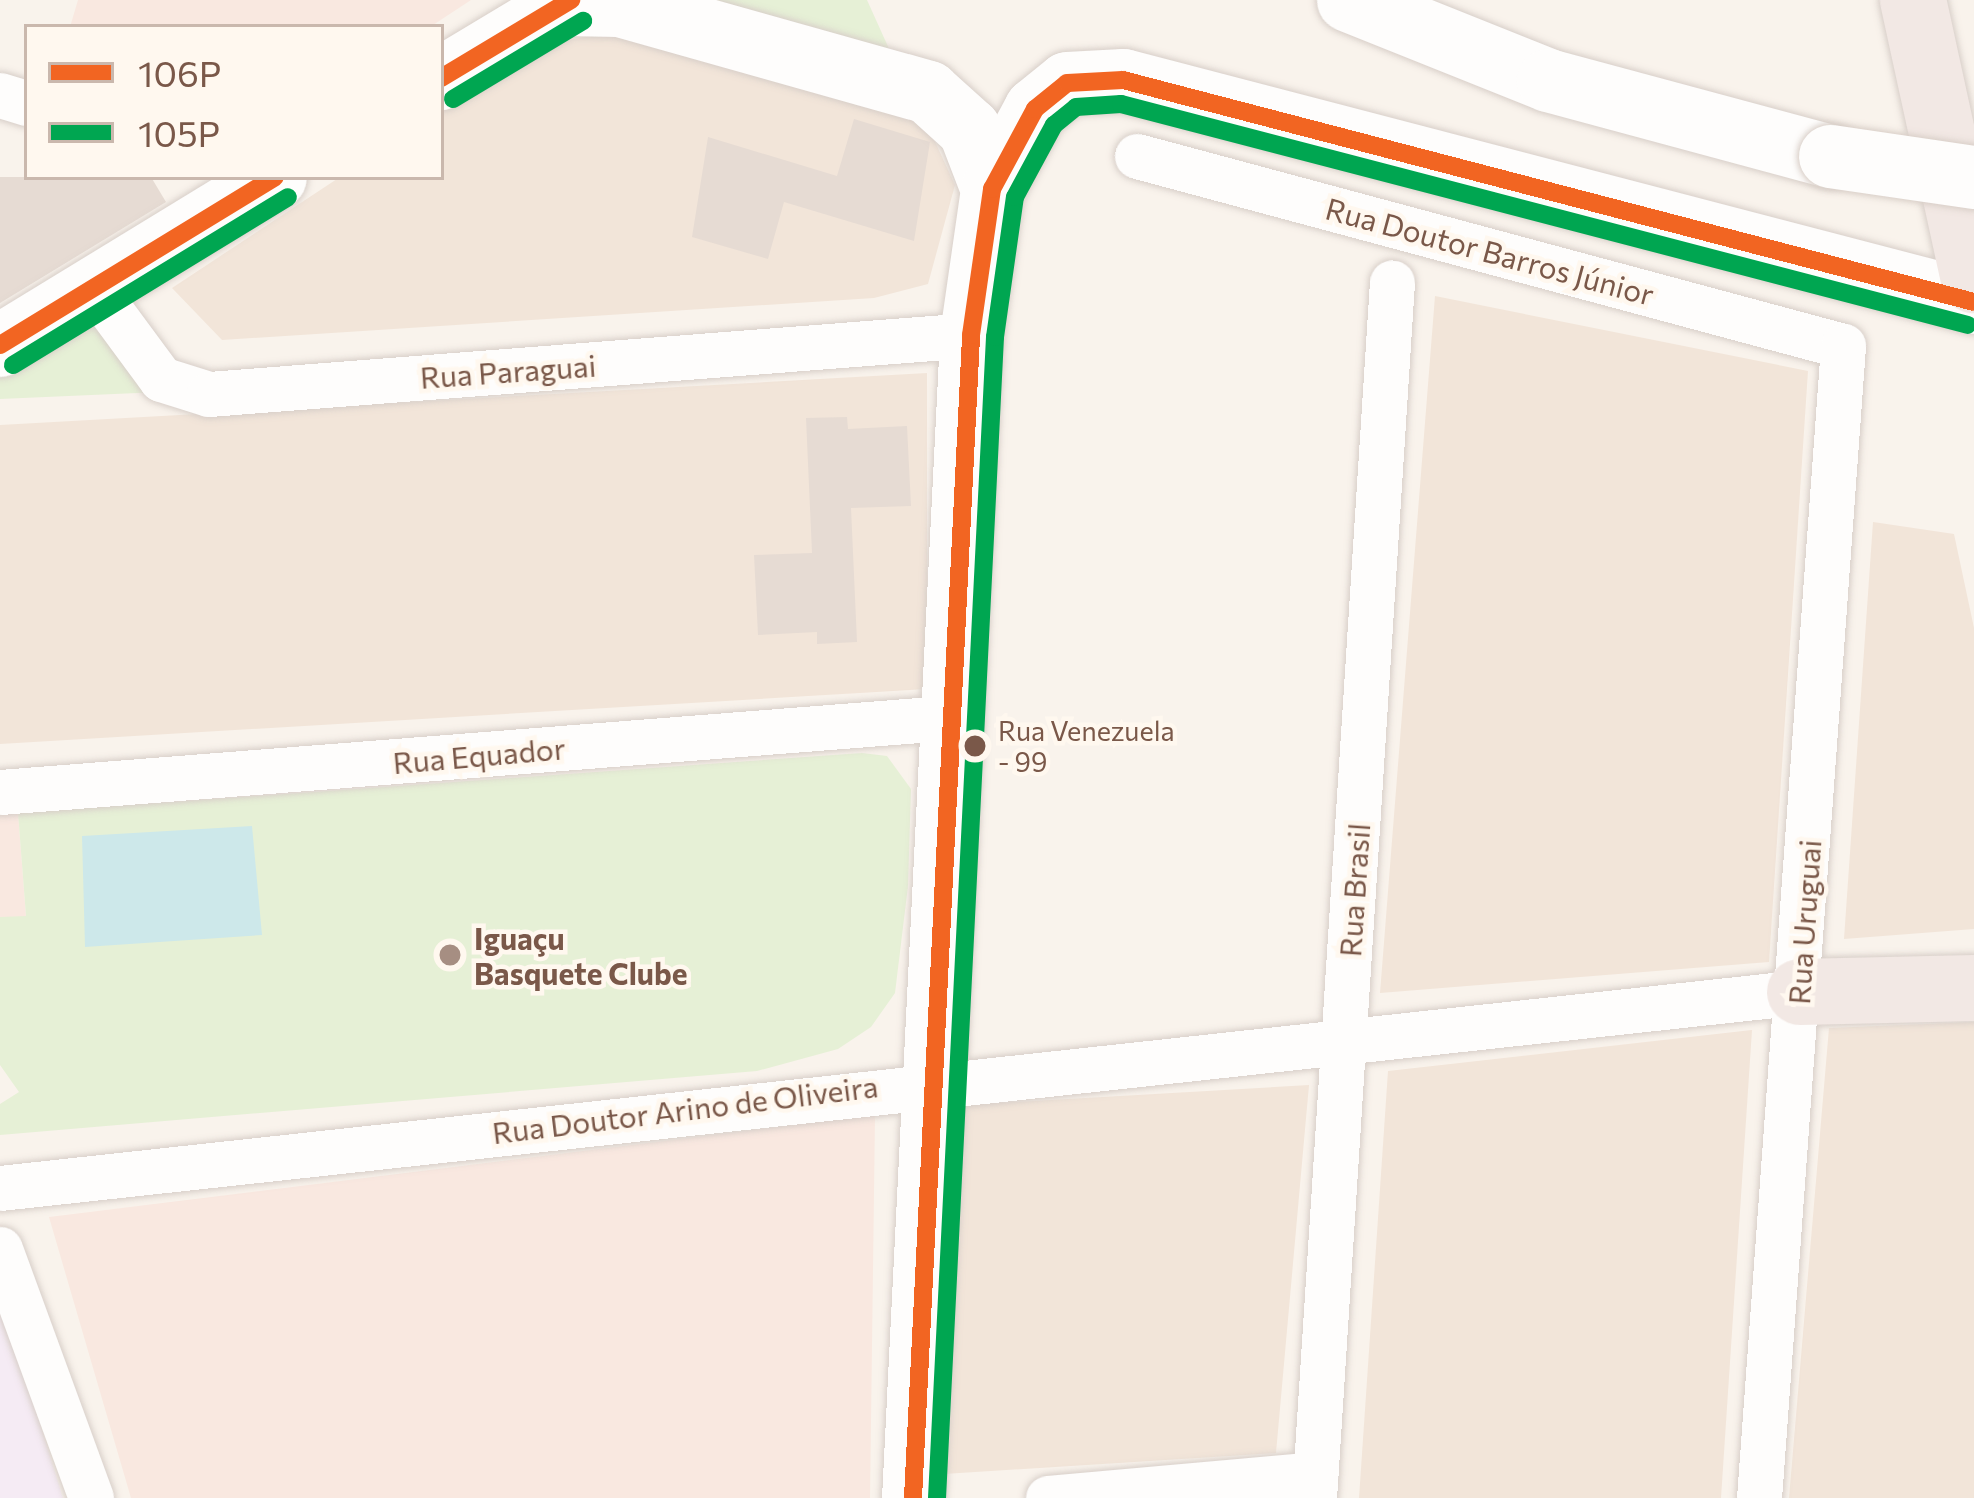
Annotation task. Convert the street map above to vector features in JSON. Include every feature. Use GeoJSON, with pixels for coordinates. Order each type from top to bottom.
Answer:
{"type":"FeatureCollection","features":[{"type":"Feature","properties":{"kind":"highway"},"geometry":{"type":"LineString","coordinates":[[1913,0],[1974,280]]}},
{"type":"Feature","properties":{"kind":"highway"},"geometry":{"type":"LineString","coordinates":[[1800,992],[1974,988]]}},
{"type":"Feature","properties":{"kind":"main road"},"geometry":{"type":"LineString","coordinates":[[1348,0],[1548,80],[1830,156],[1974,177]]}},
{"type":"Feature","properties":{"kind":"main road"},"geometry":{"type":"LineString","coordinates":[[444,76],[567,2],[619,5],[928,92],[969,129],[992,189]]}},
{"type":"Feature","properties":{"kind":"main road"},"geometry":{"type":"LineString","coordinates":[[913,1498],[927,1081],[958,717],[971,335],[992,189],[1048,95],[1077,81],[1130,82],[1974,302]]}},
{"type":"Feature","properties":{"kind":"main road"},"geometry":{"type":"LineString","coordinates":[[0,345],[270,180]]}},
{"type":"Feature","properties":{"kind":"street","name":"Rua Doutor Barros Júnior"},"geometry":{"type":"LineString","coordinates":[[1137,156],[1843,346]]}},
{"type":"Feature","properties":{"kind":"street","name":"Rua Brasil"},"geometry":{"type":"LineString","coordinates":[[1314,1486],[1392,282]]}},
{"type":"Feature","properties":{"kind":"street","name":"Rua Paraguai"},"geometry":{"type":"LineString","coordinates":[[94,288],[161,379],[209,394],[971,335]]}},
{"type":"Feature","properties":{"kind":"street","name":"Rua Uruguai"},"geometry":{"type":"LineString","coordinates":[[1759,1498],[1800,992],[1843,346]]}},
{"type":"Feature","properties":{"kind":"street","name":"Rua Equador"},"geometry":{"type":"LineString","coordinates":[[0,792],[958,717]]}},
{"type":"Feature","properties":{"kind":"street","name":"Rua Doutor Arino de Oliveira"},"geometry":{"type":"LineString","coordinates":[[0,1188],[927,1081],[1800,992]]}},
{"type":"Feature","properties":{"kind":"street"},"geometry":{"type":"LineString","coordinates":[[0,1249],[91,1498]]}},
{"type":"Feature","properties":{"kind":"street"},"geometry":{"type":"LineString","coordinates":[[1048,1498],[1314,1486]]}},
{"type":"Feature","properties":{"kind":"shaded area"},"geometry":{"type":"Polygon","coordinates":[[[78,0],[471,0],[435,24],[71,24],[78,0]]]}},
{"type":"Feature","properties":{"kind":"shaded area"},"geometry":{"type":"Polygon","coordinates":[[[625,30],[924,118],[955,185],[928,284],[874,298],[222,340],[172,288],[335,180],[444,180],[444,108],[540,45],[625,30]]]}},
{"type":"Feature","properties":{"kind":"shaded area"},"geometry":{"type":"Polygon","coordinates":[[[1435,296],[1808,371],[1769,962],[1380,993],[1435,296]]]}},
{"type":"Feature","properties":{"kind":"shaded area"},"geometry":{"type":"Polygon","coordinates":[[[927,373],[927,689],[0,744],[0,425],[927,373]]]}},
{"type":"Feature","properties":{"kind":"shaded area"},"geometry":{"type":"Polygon","coordinates":[[[1873,522],[1954,534],[1974,628],[1974,929],[1844,939],[1873,522]]]}},
{"type":"Feature","properties":{"kind":"shaded area"},"geometry":{"type":"Polygon","coordinates":[[[18,813],[26,917],[0,917],[0,814],[18,813]]]}},
{"type":"Feature","properties":{"kind":"shaded area"},"geometry":{"type":"Polygon","coordinates":[[[1974,1022],[1974,1498],[1789,1498],[1829,1028],[1974,1022]]]}},
{"type":"Feature","properties":{"kind":"shaded area"},"geometry":{"type":"Polygon","coordinates":[[[1752,1030],[1721,1498],[1359,1498],[1388,1071],[1752,1030]]]}},
{"type":"Feature","properties":{"kind":"shaded area"},"geometry":{"type":"Polygon","coordinates":[[[1309,1085],[1276,1453],[944,1474],[962,1105],[1309,1085]]]}},
{"type":"Feature","properties":{"kind":"shaded area"},"geometry":{"type":"Polygon","coordinates":[[[875,1115],[870,1498],[131,1498],[49,1217],[875,1115]]]}},
{"type":"Feature","properties":{"kind":"shaded area"},"geometry":{"type":"Polygon","coordinates":[[[0,1299],[5,1310],[63,1498],[0,1498],[0,1299]]]}},
{"type":"Feature","properties":{"kind":"green space"},"geometry":{"type":"Polygon","coordinates":[[[661,0],[867,0],[890,51],[661,0]]]}},
{"type":"Feature","properties":{"kind":"green space"},"geometry":{"type":"Polygon","coordinates":[[[94,288],[183,391],[0,399],[0,345],[94,288]]]}},
{"type":"Feature","properties":{"kind":"green space","name":"Iguaçu Basquete Clube"},"geometry":{"type":"Polygon","coordinates":[[[862,753],[887,756],[911,789],[908,886],[895,993],[871,1027],[838,1049],[757,1071],[0,1135],[0,1104],[19,1092],[0,1065],[0,917],[26,916],[18,813],[862,753]]]}},
{"type":"Feature","properties":{"kind":"water"},"geometry":{"type":"Polygon","coordinates":[[[252,826],[262,935],[85,947],[82,836],[252,826]]]}},
{"type":"Feature","properties":{"kind":"building"},"geometry":{"type":"Polygon","coordinates":[[[854,119],[930,142],[914,241],[784,202],[768,259],[692,237],[708,137],[837,176],[854,119]]]}},
{"type":"Feature","properties":{"kind":"building"},"geometry":{"type":"Polygon","coordinates":[[[0,177],[153,180],[166,202],[0,303],[0,177]]]}},
{"type":"Feature","properties":{"kind":"building"},"geometry":{"type":"Polygon","coordinates":[[[847,417],[848,429],[907,426],[911,506],[851,508],[857,642],[817,644],[817,632],[758,635],[754,555],[812,553],[806,418],[847,417]]]}},
{"type":"Feature","properties":{"kind":"transit line","name":"106P"},"geometry":{"type":"LineString","coordinates":[[444,76],[571,0]]}},
{"type":"Feature","properties":{"kind":"transit line","name":"105P"},"geometry":{"type":"LineString","coordinates":[[453,99],[583,21]]}},
{"type":"Feature","properties":{"kind":"transit line","name":"106P"},"geometry":{"type":"LineString","coordinates":[[913,1498],[971,335],[992,189],[1035,109],[1067,83],[1123,80],[1974,302]]}},
{"type":"Feature","properties":{"kind":"transit line","name":"105P"},"geometry":{"type":"LineString","coordinates":[[937,1498],[995,337],[1015,197],[1054,125],[1076,107],[1121,104],[1968,325]]}},
{"type":"Feature","properties":{"kind":"transit line","name":"106P"},"geometry":{"type":"LineString","coordinates":[[0,345],[270,180]]}},
{"type":"Feature","properties":{"kind":"transit line","name":"105P"},"geometry":{"type":"LineString","coordinates":[[13,365],[288,197]]}},
{"type":"Feature","properties":{"kind":"place","name":"Rua Venezuela - 99"},"geometry":{"type":"Point","coordinates":[975,746]}},
{"type":"Feature","properties":{"kind":"place","name":"Iguaçu Basquete Clube"},"geometry":{"type":"Point","coordinates":[450,955]}}]}
